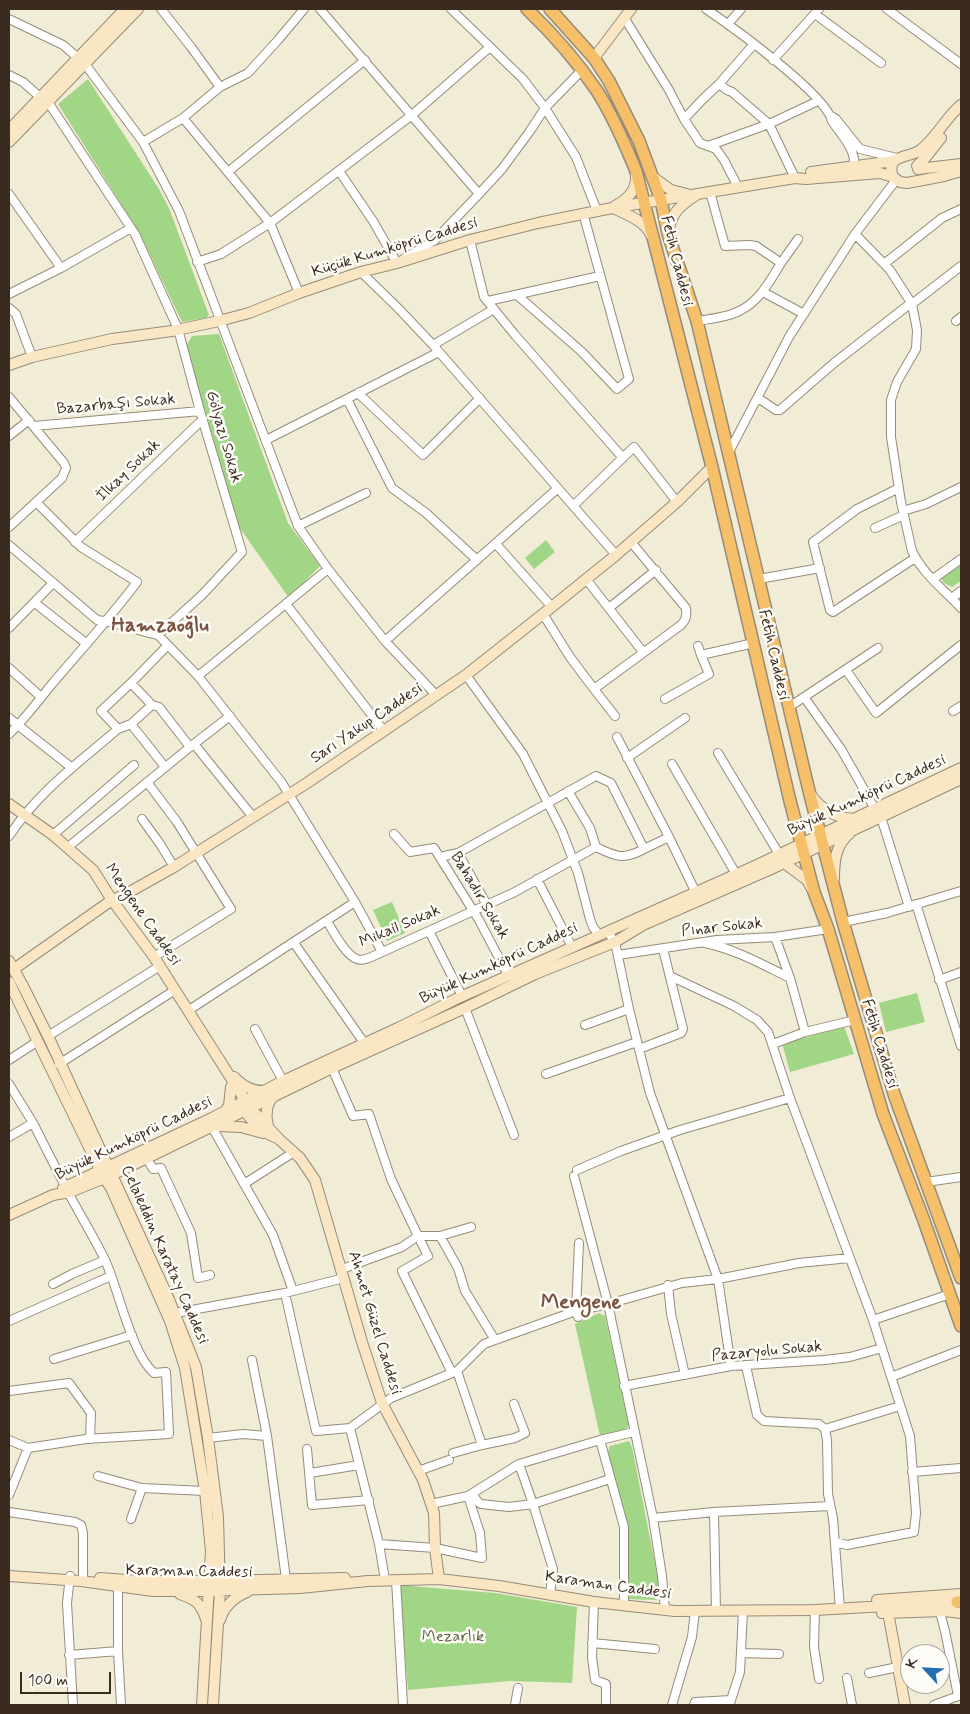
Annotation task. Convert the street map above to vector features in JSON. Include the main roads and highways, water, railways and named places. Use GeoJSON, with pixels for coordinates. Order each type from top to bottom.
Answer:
{"type":"FeatureCollection","features":[{"type":"Feature","properties":{"kind":"main road","name":"Fetih Caddesi"},"geometry":{"type":"LineString","coordinates":[[527,9],[552,33],[582,70],[602,101],[636,171],[712,467],[814,892],[828,928],[883,1114],[961,1326]]}},
{"type":"Feature","properties":{"kind":"main road","name":"Fetih Caddesi"},"geometry":{"type":"LineString","coordinates":[[550,9],[594,58],[609,81],[639,141],[661,200],[668,234],[697,321],[810,795],[843,922],[894,1094],[961,1278]]}},
{"type":"Feature","properties":{"kind":"district","name":"Hamzaoğlu"},"geometry":{"type":"Point","coordinates":[160,627]}},
{"type":"Feature","properties":{"kind":"district","name":"Mengene"},"geometry":{"type":"Point","coordinates":[581,1304]}},
{"type":"Feature","properties":{"kind":"park label","name":"Mezarlık"},"geometry":{"type":"Point","coordinates":[453,1638]}}]}
